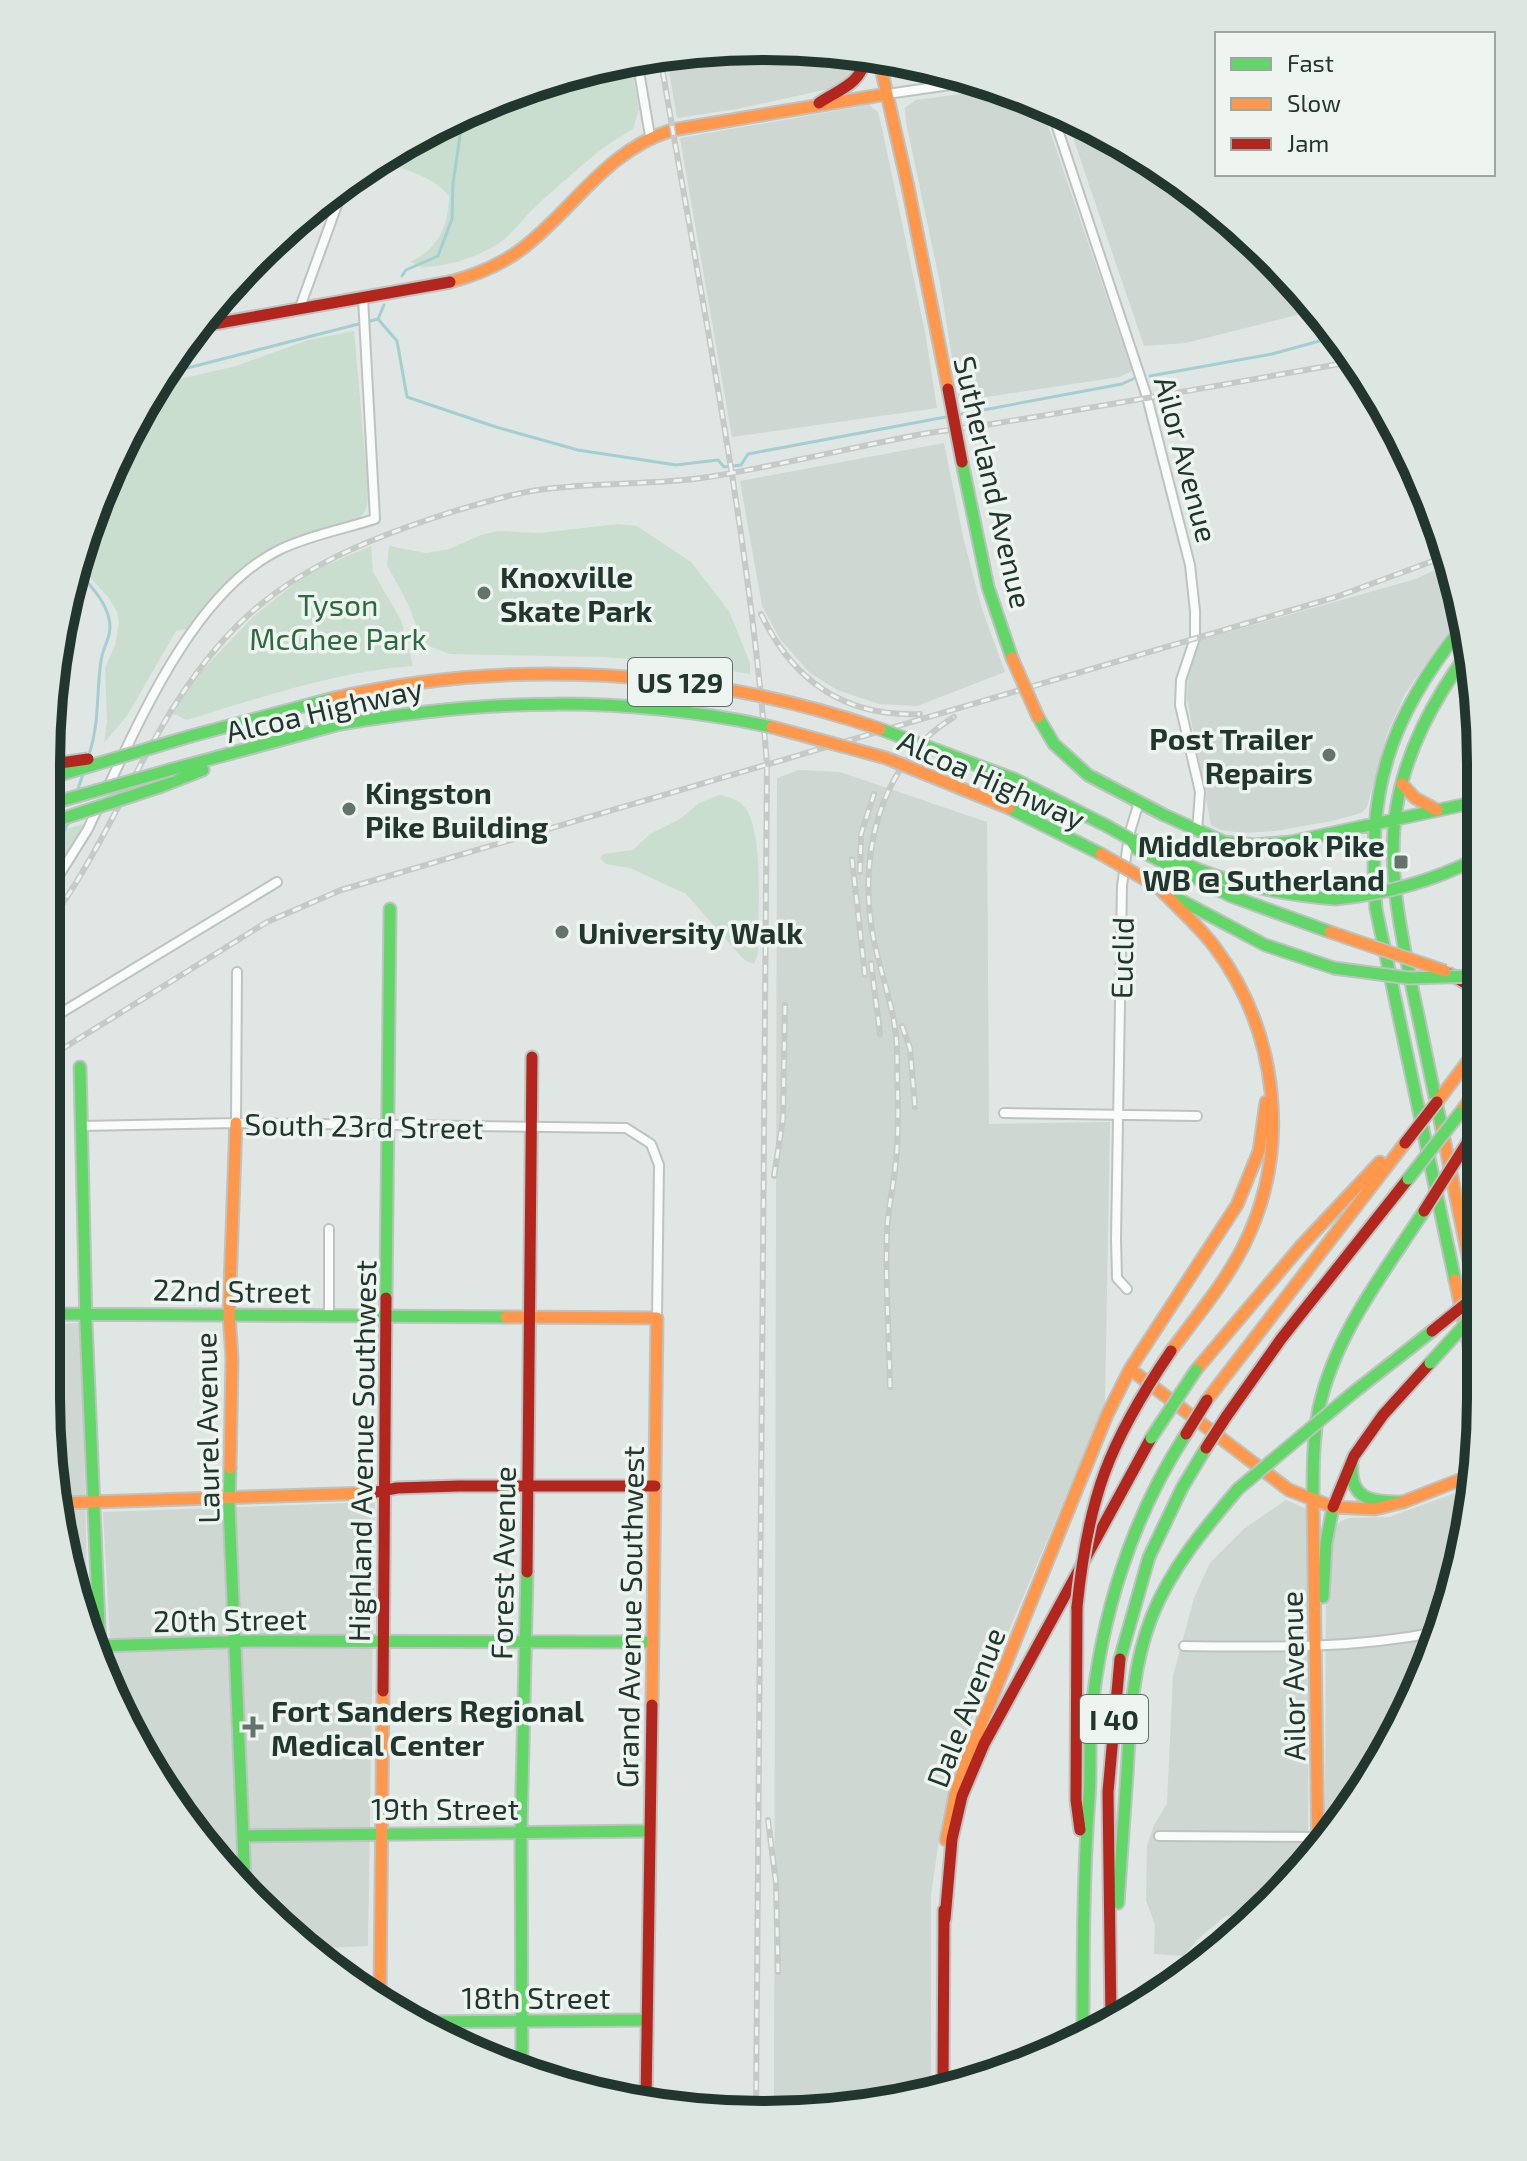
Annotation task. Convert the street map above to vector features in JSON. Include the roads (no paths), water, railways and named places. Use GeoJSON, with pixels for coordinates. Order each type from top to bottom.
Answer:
{"type":"FeatureCollection","features":[{"type":"Feature","properties":{"kind":"main road"},"geometry":{"type":"LineString","coordinates":[[817,105],[830,95],[847,90],[857,81],[864,68]]}},
{"type":"Feature","properties":{"kind":"main road","name":"Sutherland Avenue"},"geometry":{"type":"LineString","coordinates":[[882,71],[988,587],[1012,658],[1038,717],[1054,744],[1078,767],[1139,802],[1224,842],[1254,845],[1291,842],[1467,804]]}},
{"type":"Feature","properties":{"kind":"main road"},"geometry":{"type":"LineString","coordinates":[[215,324],[455,282],[502,263],[530,241],[609,165],[650,136],[887,94]]}},
{"type":"Feature","properties":{"kind":"main road"},"geometry":{"type":"LineString","coordinates":[[1455,636],[1414,690],[1394,730],[1380,774],[1372,825],[1371,864],[1376,909],[1467,1336]]}},
{"type":"Feature","properties":{"kind":"main road"},"geometry":{"type":"LineString","coordinates":[[1457,666],[1458,657]]}},
{"type":"Feature","properties":{"kind":"main road"},"geometry":{"type":"LineString","coordinates":[[1459,663],[1418,733],[1395,819],[1393,867],[1400,929],[1467,1250]]}},
{"type":"Feature","properties":{"kind":"main road","name":"Alcoa Highway"},"geometry":{"type":"LineString","coordinates":[[60,775],[334,698],[411,682],[528,673],[643,677],[807,706],[871,724],[964,757],[1014,779],[1130,839],[1137,849],[1153,853]]}},
{"type":"Feature","properties":{"kind":"main road","name":"Alcoa Highway"},"geometry":{"type":"LineString","coordinates":[[60,801],[340,724],[393,714],[500,702],[609,703],[745,722],[868,752],[1009,808],[1101,854],[1159,888]]}},
{"type":"Feature","properties":{"kind":"main road"},"geometry":{"type":"LineString","coordinates":[[60,763],[132,752]]}},
{"type":"Feature","properties":{"kind":"main road"},"geometry":{"type":"LineString","coordinates":[[60,819],[162,786],[240,753]]}},
{"type":"Feature","properties":{"kind":"main road"},"geometry":{"type":"LineString","coordinates":[[1402,784],[1415,798],[1438,810]]}},
{"type":"Feature","properties":{"kind":"main road"},"geometry":{"type":"LineString","coordinates":[[1153,853],[1252,889],[1290,896],[1335,899],[1377,896],[1416,886],[1467,863]]}},
{"type":"Feature","properties":{"kind":"main road"},"geometry":{"type":"LineString","coordinates":[[1153,853],[1206,888],[1445,971],[1467,984]]}},
{"type":"Feature","properties":{"kind":"main road"},"geometry":{"type":"LineString","coordinates":[[1159,888],[1265,945],[1334,968],[1409,978],[1467,976]]}},
{"type":"Feature","properties":{"kind":"main road"},"geometry":{"type":"LineString","coordinates":[[1084,1850],[1076,1800],[1077,1607],[1086,1528],[1104,1464],[1139,1396],[1232,1267],[1258,1214],[1268,1181],[1275,1122],[1267,1061],[1249,1002],[1207,937],[1159,888]]}},
{"type":"Feature","properties":{"kind":"main road","name":"Highland Avenue Southwest"},"geometry":{"type":"LineString","coordinates":[[380,1987],[390,909]]}},
{"type":"Feature","properties":{"kind":"main road","name":"Forest Avenue"},"geometry":{"type":"LineString","coordinates":[[522,2058],[521,1831],[532,1057]]}},
{"type":"Feature","properties":{"kind":"main road","name":"Dale Avenue"},"geometry":{"type":"LineString","coordinates":[[943,2078],[945,1919],[941,1889],[944,1852],[955,1795],[1078,1486],[1130,1369],[1230,1216],[1248,1181],[1264,1128],[1267,1061]]}},
{"type":"Feature","properties":{"kind":"main road"},"geometry":{"type":"LineString","coordinates":[[945,1919],[952,1839],[962,1796],[992,1731],[1151,1438],[1196,1370],[1301,1246],[1404,1141],[1467,1062]]}},
{"type":"Feature","properties":{"kind":"main road"},"geometry":{"type":"LineString","coordinates":[[80,1067],[99,1629]]}},
{"type":"Feature","properties":{"kind":"main road","name":"I 40"},"geometry":{"type":"LineString","coordinates":[[1111,2007],[1108,1792],[1120,1658],[1149,1557],[1182,1488],[1226,1417],[1281,1339],[1467,1103]]}},
{"type":"Feature","properties":{"kind":"main road","name":"Laurel Avenue"},"geometry":{"type":"LineString","coordinates":[[236,1123],[229,1314],[232,1359],[230,1497],[244,1871]]}},
{"type":"Feature","properties":{"kind":"main road","name":"I 40"},"geometry":{"type":"LineString","coordinates":[[1083,2024],[1084,1850],[1091,1719],[1103,1635],[1124,1558],[1160,1474],[1207,1400],[1404,1141]]}},
{"type":"Feature","properties":{"kind":"main road","name":"Ailor Avenue"},"geometry":{"type":"LineString","coordinates":[[1322,1827],[1313,1501],[1313,1454],[1321,1398],[1335,1357],[1365,1304],[1467,1143]]}},
{"type":"Feature","properties":{"kind":"main road"},"geometry":{"type":"LineString","coordinates":[[1111,2007],[1130,1721],[1140,1655],[1153,1615],[1177,1567],[1203,1529],[1238,1489],[1467,1303]]}},
{"type":"Feature","properties":{"kind":"main road","name":"22nd Street"},"geometry":{"type":"LineString","coordinates":[[60,1314],[657,1318]]}},
{"type":"Feature","properties":{"kind":"main road","name":"Grand Avenue Southwest"},"geometry":{"type":"LineString","coordinates":[[646,2090],[657,1318]]}},
{"type":"Feature","properties":{"kind":"main road"},"geometry":{"type":"LineString","coordinates":[[1316,1641],[1322,1613],[1326,1543],[1333,1507],[1354,1456],[1383,1415],[1467,1321]]}},
{"type":"Feature","properties":{"kind":"main road"},"geometry":{"type":"LineString","coordinates":[[1130,1369],[1270,1477],[1313,1501],[1333,1507],[1375,1509],[1462,1479]]}},
{"type":"Feature","properties":{"kind":"main road"},"geometry":{"type":"LineString","coordinates":[[1354,1456],[1351,1473],[1354,1485],[1362,1496],[1371,1500],[1402,1502]]}},
{"type":"Feature","properties":{"kind":"main road"},"geometry":{"type":"LineString","coordinates":[[68,1503],[528,1485],[655,1486]]}},
{"type":"Feature","properties":{"kind":"main road","name":"20th Street"},"geometry":{"type":"LineString","coordinates":[[106,1647],[235,1641],[651,1642]]}},
{"type":"Feature","properties":{"kind":"main road","name":"19th Street"},"geometry":{"type":"LineString","coordinates":[[243,1836],[649,1831]]}},
{"type":"Feature","properties":{"kind":"main road","name":"18th Street"},"geometry":{"type":"LineString","coordinates":[[440,2022],[646,2020]]}},
{"type":"Feature","properties":{"kind":"street"},"geometry":{"type":"LineString","coordinates":[[639,72],[650,136]]}},
{"type":"Feature","properties":{"kind":"street"},"geometry":{"type":"LineString","coordinates":[[887,94],[945,84]]}},
{"type":"Feature","properties":{"kind":"street","name":"Ailor Avenue"},"geometry":{"type":"LineString","coordinates":[[1056,124],[1147,397],[1190,565],[1195,638],[1181,680],[1180,705],[1200,792],[1197,831]]}},
{"type":"Feature","properties":{"kind":"street"},"geometry":{"type":"LineString","coordinates":[[300,307],[338,203]]}},
{"type":"Feature","properties":{"kind":"street"},"geometry":{"type":"LineString","coordinates":[[60,874],[88,829],[144,710],[176,654],[227,588],[255,564],[283,548],[375,519],[363,298]]}},
{"type":"Feature","properties":{"kind":"street","name":"Euclid"},"geometry":{"type":"LineString","coordinates":[[1127,1289],[1117,1278],[1122,873],[1139,802]]}},
{"type":"Feature","properties":{"kind":"street"},"geometry":{"type":"LineString","coordinates":[[60,1013],[277,882]]}},
{"type":"Feature","properties":{"kind":"street","name":"Laurel Avenue"},"geometry":{"type":"LineString","coordinates":[[236,1123],[237,972]]}},
{"type":"Feature","properties":{"kind":"street"},"geometry":{"type":"LineString","coordinates":[[1004,1113],[1197,1116]]}},
{"type":"Feature","properties":{"kind":"street","name":"South 23rd Street"},"geometry":{"type":"LineString","coordinates":[[81,1126],[236,1123],[613,1127],[626,1128],[644,1138]]}},
{"type":"Feature","properties":{"kind":"street","name":"Grand Avenue Southwest"},"geometry":{"type":"LineString","coordinates":[[644,1138],[651,1144],[659,1165],[657,1318]]}},
{"type":"Feature","properties":{"kind":"street"},"geometry":{"type":"LineString","coordinates":[[329,1229],[329,1315]]}},
{"type":"Feature","properties":{"kind":"street"},"geometry":{"type":"LineString","coordinates":[[1184,1646],[1316,1641],[1383,1643],[1426,1634]]}},
{"type":"Feature","properties":{"kind":"street"},"geometry":{"type":"LineString","coordinates":[[1159,1836],[1309,1841]]}},
{"type":"Feature","properties":{"kind":"waterway"},"geometry":{"type":"LineString","coordinates":[[402,276],[406,270],[438,256],[452,219],[453,183],[461,129]]}},
{"type":"Feature","properties":{"kind":"waterway"},"geometry":{"type":"LineString","coordinates":[[181,370],[378,319],[384,305]]}},
{"type":"Feature","properties":{"kind":"waterway"},"geometry":{"type":"LineString","coordinates":[[378,319],[397,341],[407,397],[578,450],[676,465],[718,460],[724,467],[741,465],[748,454],[1122,384],[1135,378]]}},
{"type":"Feature","properties":{"kind":"waterway"},"geometry":{"type":"LineString","coordinates":[[1150,376],[1272,354],[1325,339]]}},
{"type":"Feature","properties":{"kind":"waterway"},"geometry":{"type":"LineString","coordinates":[[85,579],[101,600],[110,625],[101,661],[89,755]]}},
{"type":"Feature","properties":{"kind":"waterway"},"geometry":{"type":"LineString","coordinates":[[78,789],[83,774]]}},
{"type":"Feature","properties":{"kind":"waterway"},"geometry":{"type":"LineString","coordinates":[[60,840],[68,823]]}},
{"type":"Feature","properties":{"kind":"railway"},"geometry":{"type":"LineString","coordinates":[[662,68],[736,498],[767,765],[756,2101]]}},
{"type":"Feature","properties":{"kind":"railway"},"geometry":{"type":"LineString","coordinates":[[60,907],[97,847],[165,721],[220,644],[276,592],[350,550],[431,519],[529,491],[721,475],[922,434],[1341,363]]}},
{"type":"Feature","properties":{"kind":"railway"},"geometry":{"type":"LineString","coordinates":[[60,1050],[267,922],[341,890],[1336,597],[1437,560]]}},
{"type":"Feature","properties":{"kind":"railway"},"geometry":{"type":"LineString","coordinates":[[761,614],[789,658],[824,690],[868,709],[920,714]]}},
{"type":"Feature","properties":{"kind":"railway"},"geometry":{"type":"LineString","coordinates":[[890,1387],[887,1249],[897,1140],[897,1054],[892,1011],[874,941],[869,909],[869,877],[879,815],[891,786],[907,760],[928,736],[954,717]]}},
{"type":"Feature","properties":{"kind":"railway"},"geometry":{"type":"LineString","coordinates":[[860,872],[861,834],[874,794]]}},
{"type":"Feature","properties":{"kind":"railway"},"geometry":{"type":"LineString","coordinates":[[852,859],[865,975]]}},
{"type":"Feature","properties":{"kind":"railway"},"geometry":{"type":"LineString","coordinates":[[871,963],[880,1034]]}},
{"type":"Feature","properties":{"kind":"railway"},"geometry":{"type":"LineString","coordinates":[[774,1176],[783,1119],[785,1005]]}},
{"type":"Feature","properties":{"kind":"railway"},"geometry":{"type":"LineString","coordinates":[[902,1026],[910,1048],[915,1107]]}},
{"type":"Feature","properties":{"kind":"railway"},"geometry":{"type":"LineString","coordinates":[[768,1820],[776,1883],[778,1972]]}},
{"type":"Feature","properties":{"kind":"place","name":"Knoxville Skate Park"},"geometry":{"type":"Point","coordinates":[484,593]}},
{"type":"Feature","properties":{"kind":"place","name":"Post Trailer Repairs"},"geometry":{"type":"Point","coordinates":[1329,755]}},
{"type":"Feature","properties":{"kind":"place","name":"Kingston Pike Building"},"geometry":{"type":"Point","coordinates":[349,809]}},
{"type":"Feature","properties":{"kind":"place","name":"Middlebrook Pike WB @ Sutherland"},"geometry":{"type":"Point","coordinates":[1401,862]}},
{"type":"Feature","properties":{"kind":"place","name":"University Walk"},"geometry":{"type":"Point","coordinates":[562,932]}},
{"type":"Feature","properties":{"kind":"place","name":"Fort Sanders Regional Medical Center"},"geometry":{"type":"Point","coordinates":[253,1727]}},
{"type":"Feature","properties":{"kind":"park label","name":"Tyson McGhee Park"},"geometry":{"type":"Point","coordinates":[338,621]}}]}
